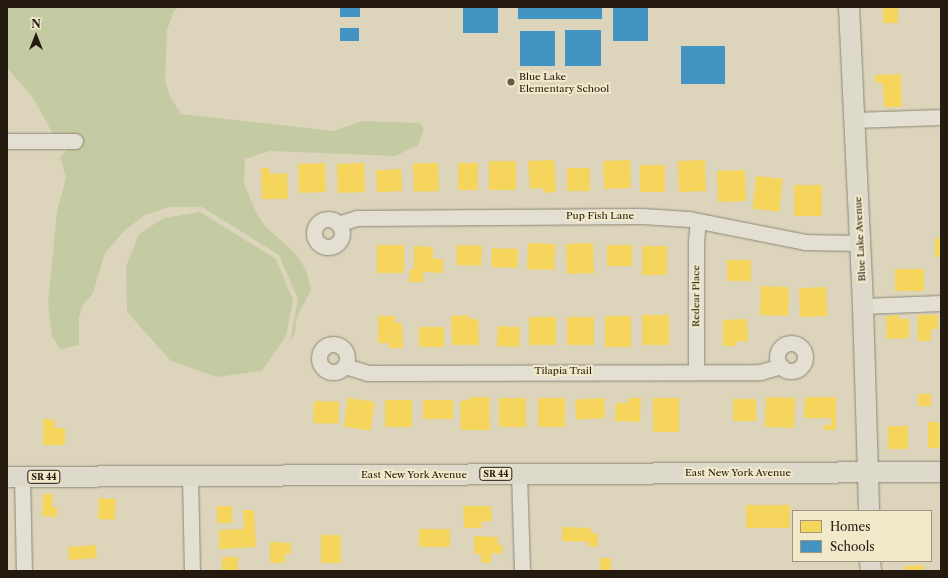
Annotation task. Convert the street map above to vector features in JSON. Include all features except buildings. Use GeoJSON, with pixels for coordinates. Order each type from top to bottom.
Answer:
{"type":"FeatureCollection","features":[{"type":"Feature","properties":{"kind":"main road","name":"Blue Lake Avenue"},"geometry":{"type":"LineString","coordinates":[[849,7],[863,306],[868,510]]}},
{"type":"Feature","properties":{"kind":"main road","name":"East New York Avenue"},"geometry":{"type":"LineString","coordinates":[[15,477],[941,472]]}},
{"type":"Feature","properties":{"kind":"street"},"geometry":{"type":"LineString","coordinates":[[854,120],[941,117]]}},
{"type":"Feature","properties":{"kind":"street"},"geometry":{"type":"LineString","coordinates":[[7,141],[75,140]]}},
{"type":"Feature","properties":{"kind":"street","name":"Pup Fish Lane"},"geometry":{"type":"LineString","coordinates":[[338,224],[357,218],[642,216],[698,222],[777,238],[805,242],[860,242]]}},
{"type":"Feature","properties":{"kind":"street","name":"Redear Place"},"geometry":{"type":"LineString","coordinates":[[696,370],[696,242],[698,222]]}},
{"type":"Feature","properties":{"kind":"street"},"geometry":{"type":"LineString","coordinates":[[863,306],[941,303]]}},
{"type":"Feature","properties":{"kind":"street","name":"Tilapia Trail"},"geometry":{"type":"LineString","coordinates":[[345,366],[368,373],[696,370],[760,372],[781,366]]}},
{"type":"Feature","properties":{"kind":"street"},"geometry":{"type":"LineString","coordinates":[[518,474],[522,571]]}},
{"type":"Feature","properties":{"kind":"street"},"geometry":{"type":"LineString","coordinates":[[190,476],[192,571]]}},
{"type":"Feature","properties":{"kind":"street"},"geometry":{"type":"LineString","coordinates":[[15,477],[24,571]]}},
{"type":"Feature","properties":{"kind":"green space"},"geometry":{"type":"Polygon","coordinates":[[[7,7],[179,7],[174,11],[167,30],[165,81],[170,96],[181,114],[334,131],[362,121],[420,123],[424,130],[418,145],[395,156],[270,151],[245,159],[244,184],[257,214],[266,227],[296,254],[306,270],[311,290],[296,319],[295,334],[287,344],[291,337],[298,299],[279,255],[202,207],[169,207],[145,215],[125,230],[105,253],[93,293],[83,305],[79,318],[79,345],[60,349],[52,336],[48,303],[57,211],[66,178],[60,157],[70,147],[81,147],[81,134],[53,134],[33,98],[7,68],[7,7]]]}},
{"type":"Feature","properties":{"kind":"green space"},"geometry":{"type":"Polygon","coordinates":[[[200,212],[276,259],[293,300],[286,336],[262,371],[217,377],[171,361],[127,312],[126,266],[139,234],[164,218],[200,212]]]}},
{"type":"Feature","properties":{"kind":"place","name":"Blue Lake Elementary School"},"geometry":{"type":"Point","coordinates":[511,82]}}]}
